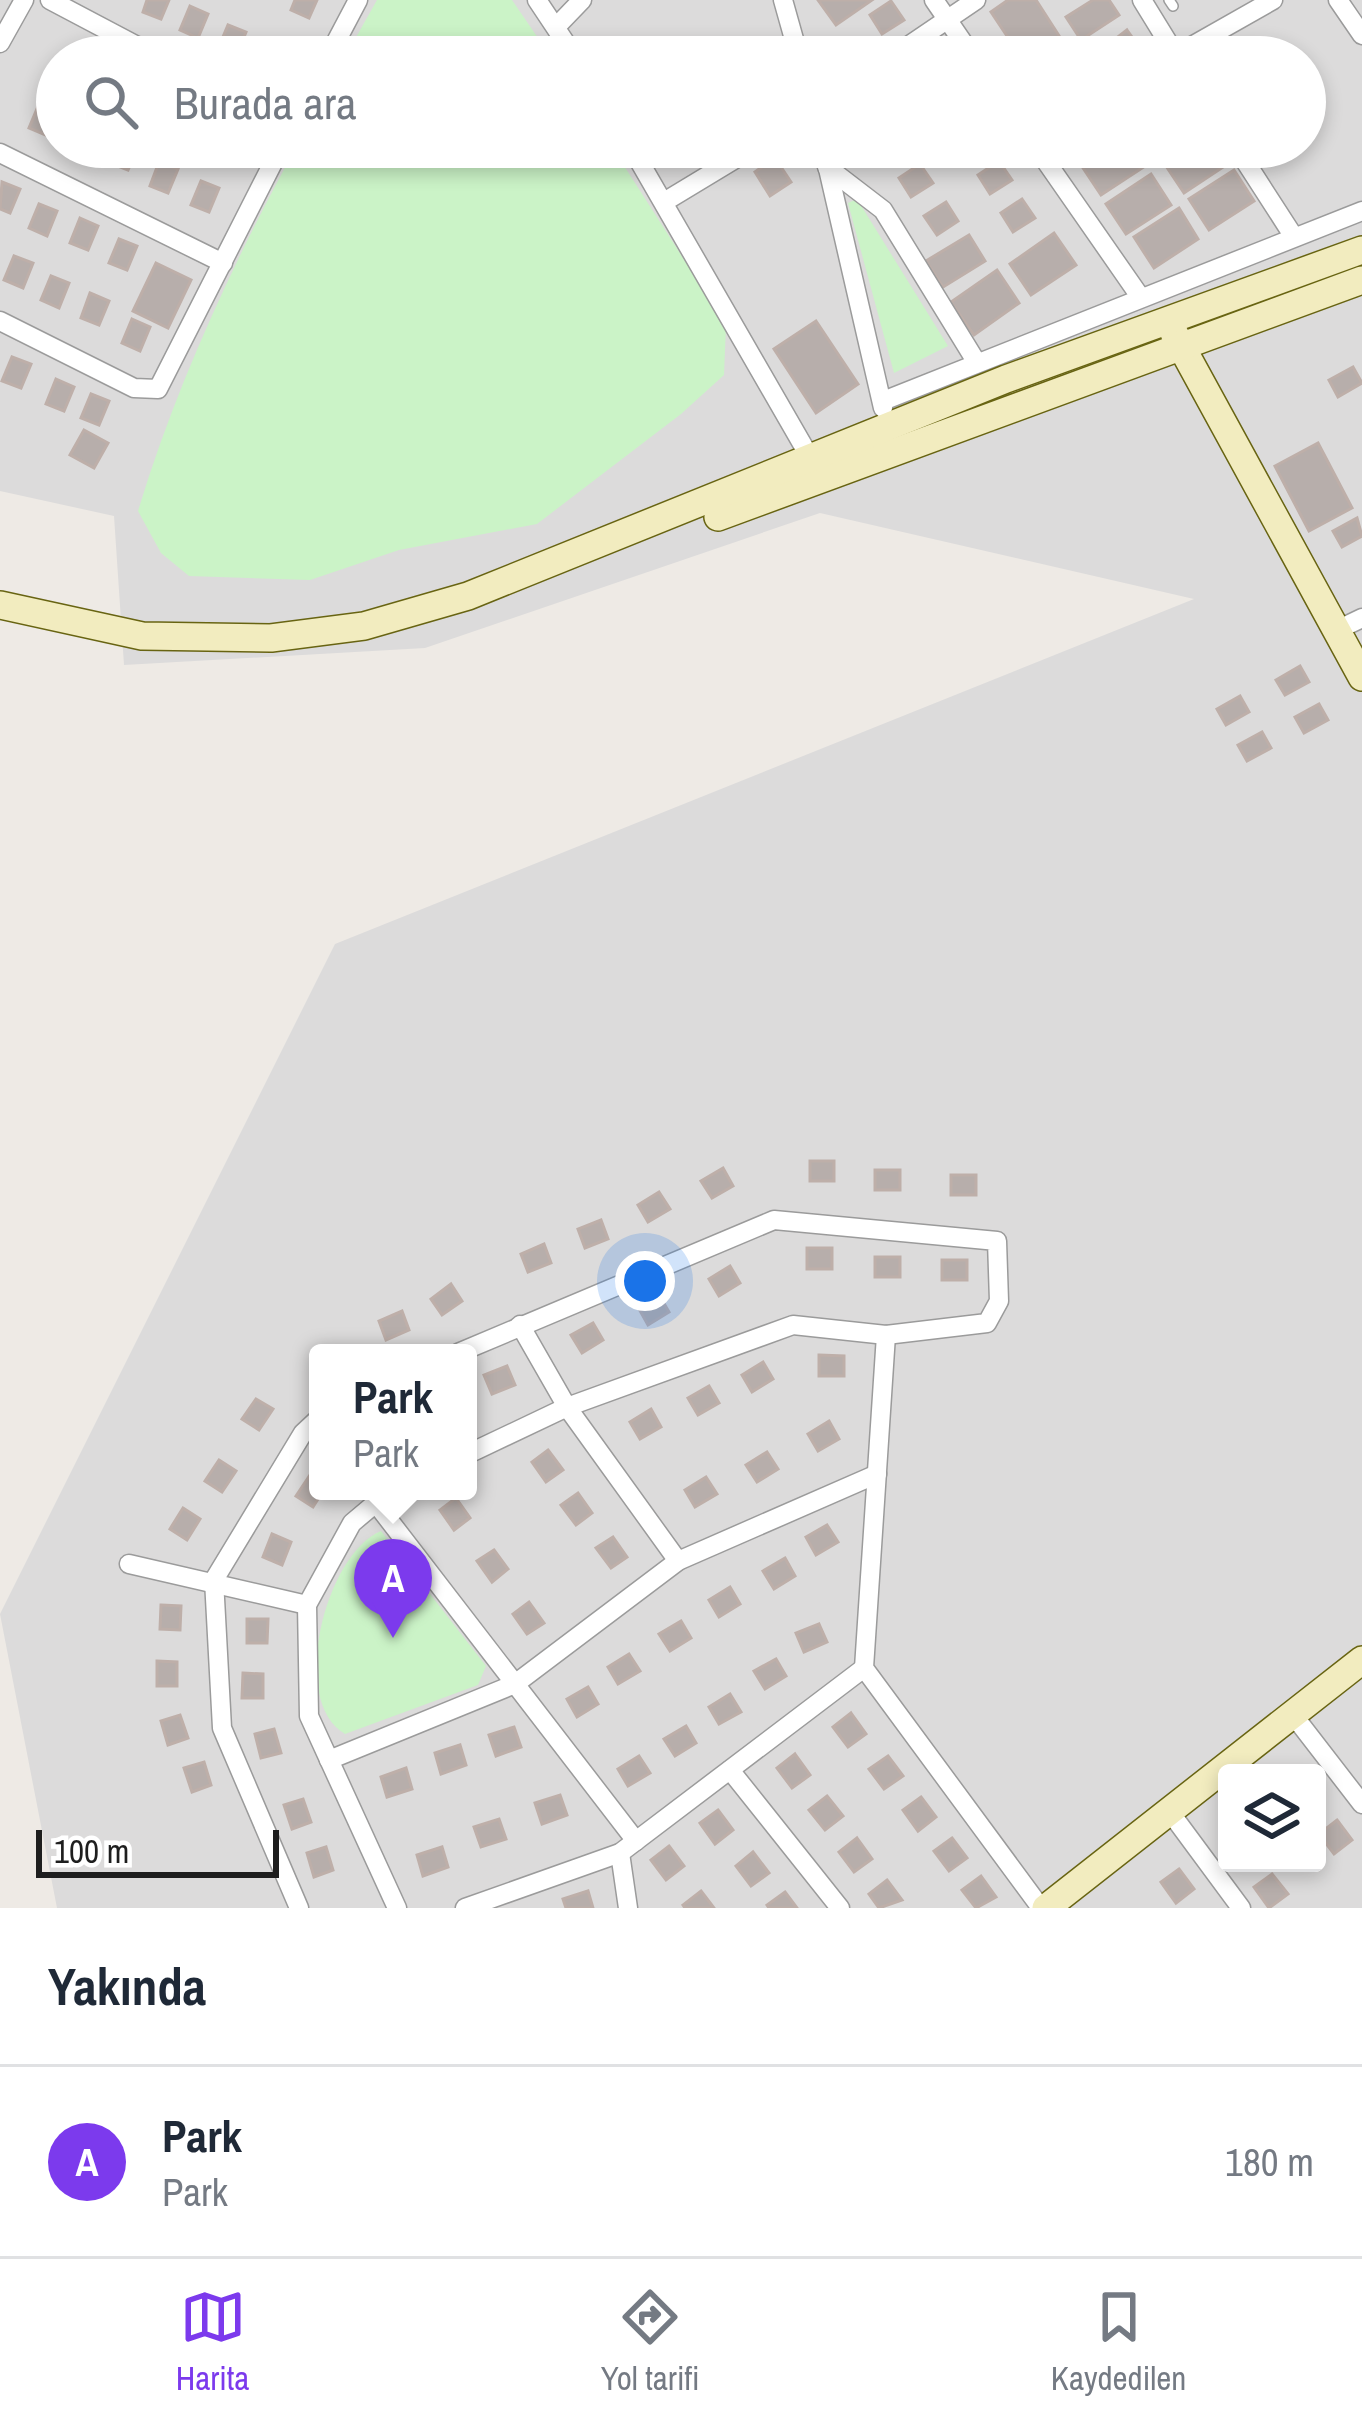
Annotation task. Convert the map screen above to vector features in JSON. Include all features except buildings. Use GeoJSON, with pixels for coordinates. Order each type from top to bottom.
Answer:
{"type":"FeatureCollection","features":[{"type":"Feature","properties":{"kind":"main road"},"geometry":{"type":"LineString","coordinates":[[0,618],[117,644],[162,648],[283,647],[362,638],[431,619],[885,428],[1362,250]]}},
{"type":"Feature","properties":{"kind":"main road"},"geometry":{"type":"LineString","coordinates":[[0,605],[142,636],[271,638],[364,626],[468,596],[885,428],[1181,346],[1362,280]]}},
{"type":"Feature","properties":{"kind":"main road"},"geometry":{"type":"LineString","coordinates":[[1166,320],[1349,624],[1362,677]]}},
{"type":"Feature","properties":{"kind":"main road"},"geometry":{"type":"LineString","coordinates":[[1043,1908],[1362,1660]]}},
{"type":"Feature","properties":{"kind":"street"},"geometry":{"type":"LineString","coordinates":[[0,43],[24,0]]}},
{"type":"Feature","properties":{"kind":"street"},"geometry":{"type":"LineString","coordinates":[[50,0],[118,36]]}},
{"type":"Feature","properties":{"kind":"street"},"geometry":{"type":"LineString","coordinates":[[339,36],[358,0]]}},
{"type":"Feature","properties":{"kind":"street"},"geometry":{"type":"LineString","coordinates":[[537,0],[561,36]]}},
{"type":"Feature","properties":{"kind":"street"},"geometry":{"type":"LineString","coordinates":[[556,27],[582,0]]}},
{"type":"Feature","properties":{"kind":"street"},"geometry":{"type":"LineString","coordinates":[[783,0],[793,36]]}},
{"type":"Feature","properties":{"kind":"street"},"geometry":{"type":"LineString","coordinates":[[934,0],[958,36]]}},
{"type":"Feature","properties":{"kind":"street"},"geometry":{"type":"LineString","coordinates":[[922,36],[976,0]]}},
{"type":"Feature","properties":{"kind":"street"},"geometry":{"type":"LineString","coordinates":[[1142,0],[1164,36]]}},
{"type":"Feature","properties":{"kind":"street"},"geometry":{"type":"LineString","coordinates":[[1211,36],[1273,0]]}},
{"type":"Feature","properties":{"kind":"street"},"geometry":{"type":"LineString","coordinates":[[1338,0],[1362,35]]}},
{"type":"Feature","properties":{"kind":"street"},"geometry":{"type":"LineString","coordinates":[[0,153],[223,263]]}},
{"type":"Feature","properties":{"kind":"street"},"geometry":{"type":"LineString","coordinates":[[0,321],[134,388],[158,389],[270,168]]}},
{"type":"Feature","properties":{"kind":"street"},"geometry":{"type":"LineString","coordinates":[[644,168],[812,461]]}},
{"type":"Feature","properties":{"kind":"street"},"geometry":{"type":"LineString","coordinates":[[664,202],[720,168]]}},
{"type":"Feature","properties":{"kind":"street"},"geometry":{"type":"LineString","coordinates":[[827,168],[885,428],[977,363],[1362,211]]}},
{"type":"Feature","properties":{"kind":"street"},"geometry":{"type":"LineString","coordinates":[[837,168],[883,210],[977,363]]}},
{"type":"Feature","properties":{"kind":"street"},"geometry":{"type":"LineString","coordinates":[[1051,168],[1141,298]]}},
{"type":"Feature","properties":{"kind":"street"},"geometry":{"type":"LineString","coordinates":[[1250,168],[1294,237]]}},
{"type":"Feature","properties":{"kind":"street"},"geometry":{"type":"LineString","coordinates":[[477,1344],[774,1220],[997,1241],[999,1301],[987,1323],[886,1335],[793,1325],[567,1407],[477,1450]]}},
{"type":"Feature","properties":{"kind":"street"},"geometry":{"type":"LineString","coordinates":[[520,1325],[567,1407],[678,1561]]}},
{"type":"Feature","properties":{"kind":"street"},"geometry":{"type":"LineString","coordinates":[[886,1335],[864,1668],[1043,1908]]}},
{"type":"Feature","properties":{"kind":"street"},"geometry":{"type":"LineString","coordinates":[[299,1908],[222,1728],[214,1580],[309,1428]]}},
{"type":"Feature","properties":{"kind":"street"},"geometry":{"type":"LineString","coordinates":[[329,1760],[515,1684],[678,1561],[877,1474]]}},
{"type":"Feature","properties":{"kind":"street"},"geometry":{"type":"LineString","coordinates":[[379,1500],[352,1523],[307,1605],[309,1716],[397,1908]]}},
{"type":"Feature","properties":{"kind":"street"},"geometry":{"type":"LineString","coordinates":[[384,1500],[628,1847],[627,1898],[640,1908]]}},
{"type":"Feature","properties":{"kind":"street"},"geometry":{"type":"LineString","coordinates":[[129,1564],[307,1605]]}},
{"type":"Feature","properties":{"kind":"street"},"geometry":{"type":"LineString","coordinates":[[465,1908],[628,1847],[864,1668]]}},
{"type":"Feature","properties":{"kind":"street"},"geometry":{"type":"LineString","coordinates":[[1294,1716],[1362,1804]]}},
{"type":"Feature","properties":{"kind":"street"},"geometry":{"type":"LineString","coordinates":[[730,1769],[840,1908]]}},
{"type":"Feature","properties":{"kind":"street"},"geometry":{"type":"LineString","coordinates":[[1170,1812],[1241,1908]]}},
{"type":"Feature","properties":{"kind":"shaded area"},"geometry":{"type":"Polygon","coordinates":[[[0,0],[1362,0],[1362,1908],[57,1908],[0,1614],[335,944],[1194,599],[820,513],[425,648],[124,665],[114,516],[0,491],[0,0]]]}},
{"type":"Feature","properties":{"kind":"green space"},"geometry":{"type":"Polygon","coordinates":[[[377,0],[512,0],[537,36],[357,36],[377,0]]]}},
{"type":"Feature","properties":{"kind":"green space"},"geometry":{"type":"Polygon","coordinates":[[[285,168],[625,168],[726,325],[724,375],[681,414],[537,524],[399,550],[310,580],[189,576],[161,553],[138,511],[170,417],[250,235],[285,168]]]}},
{"type":"Feature","properties":{"kind":"green space"},"geometry":{"type":"Polygon","coordinates":[[[857,199],[948,346],[894,373],[848,203],[857,199]]]}},
{"type":"Feature","properties":{"kind":"green space"},"geometry":{"type":"Polygon","coordinates":[[[381,1531],[486,1666],[478,1685],[345,1734],[328,1717],[319,1692],[321,1629],[344,1568],[361,1545],[381,1531]]]}},
{"type":"Feature","properties":{"kind":"place","name":"Park"},"geometry":{"type":"Point","coordinates":[393,1638]}}]}
